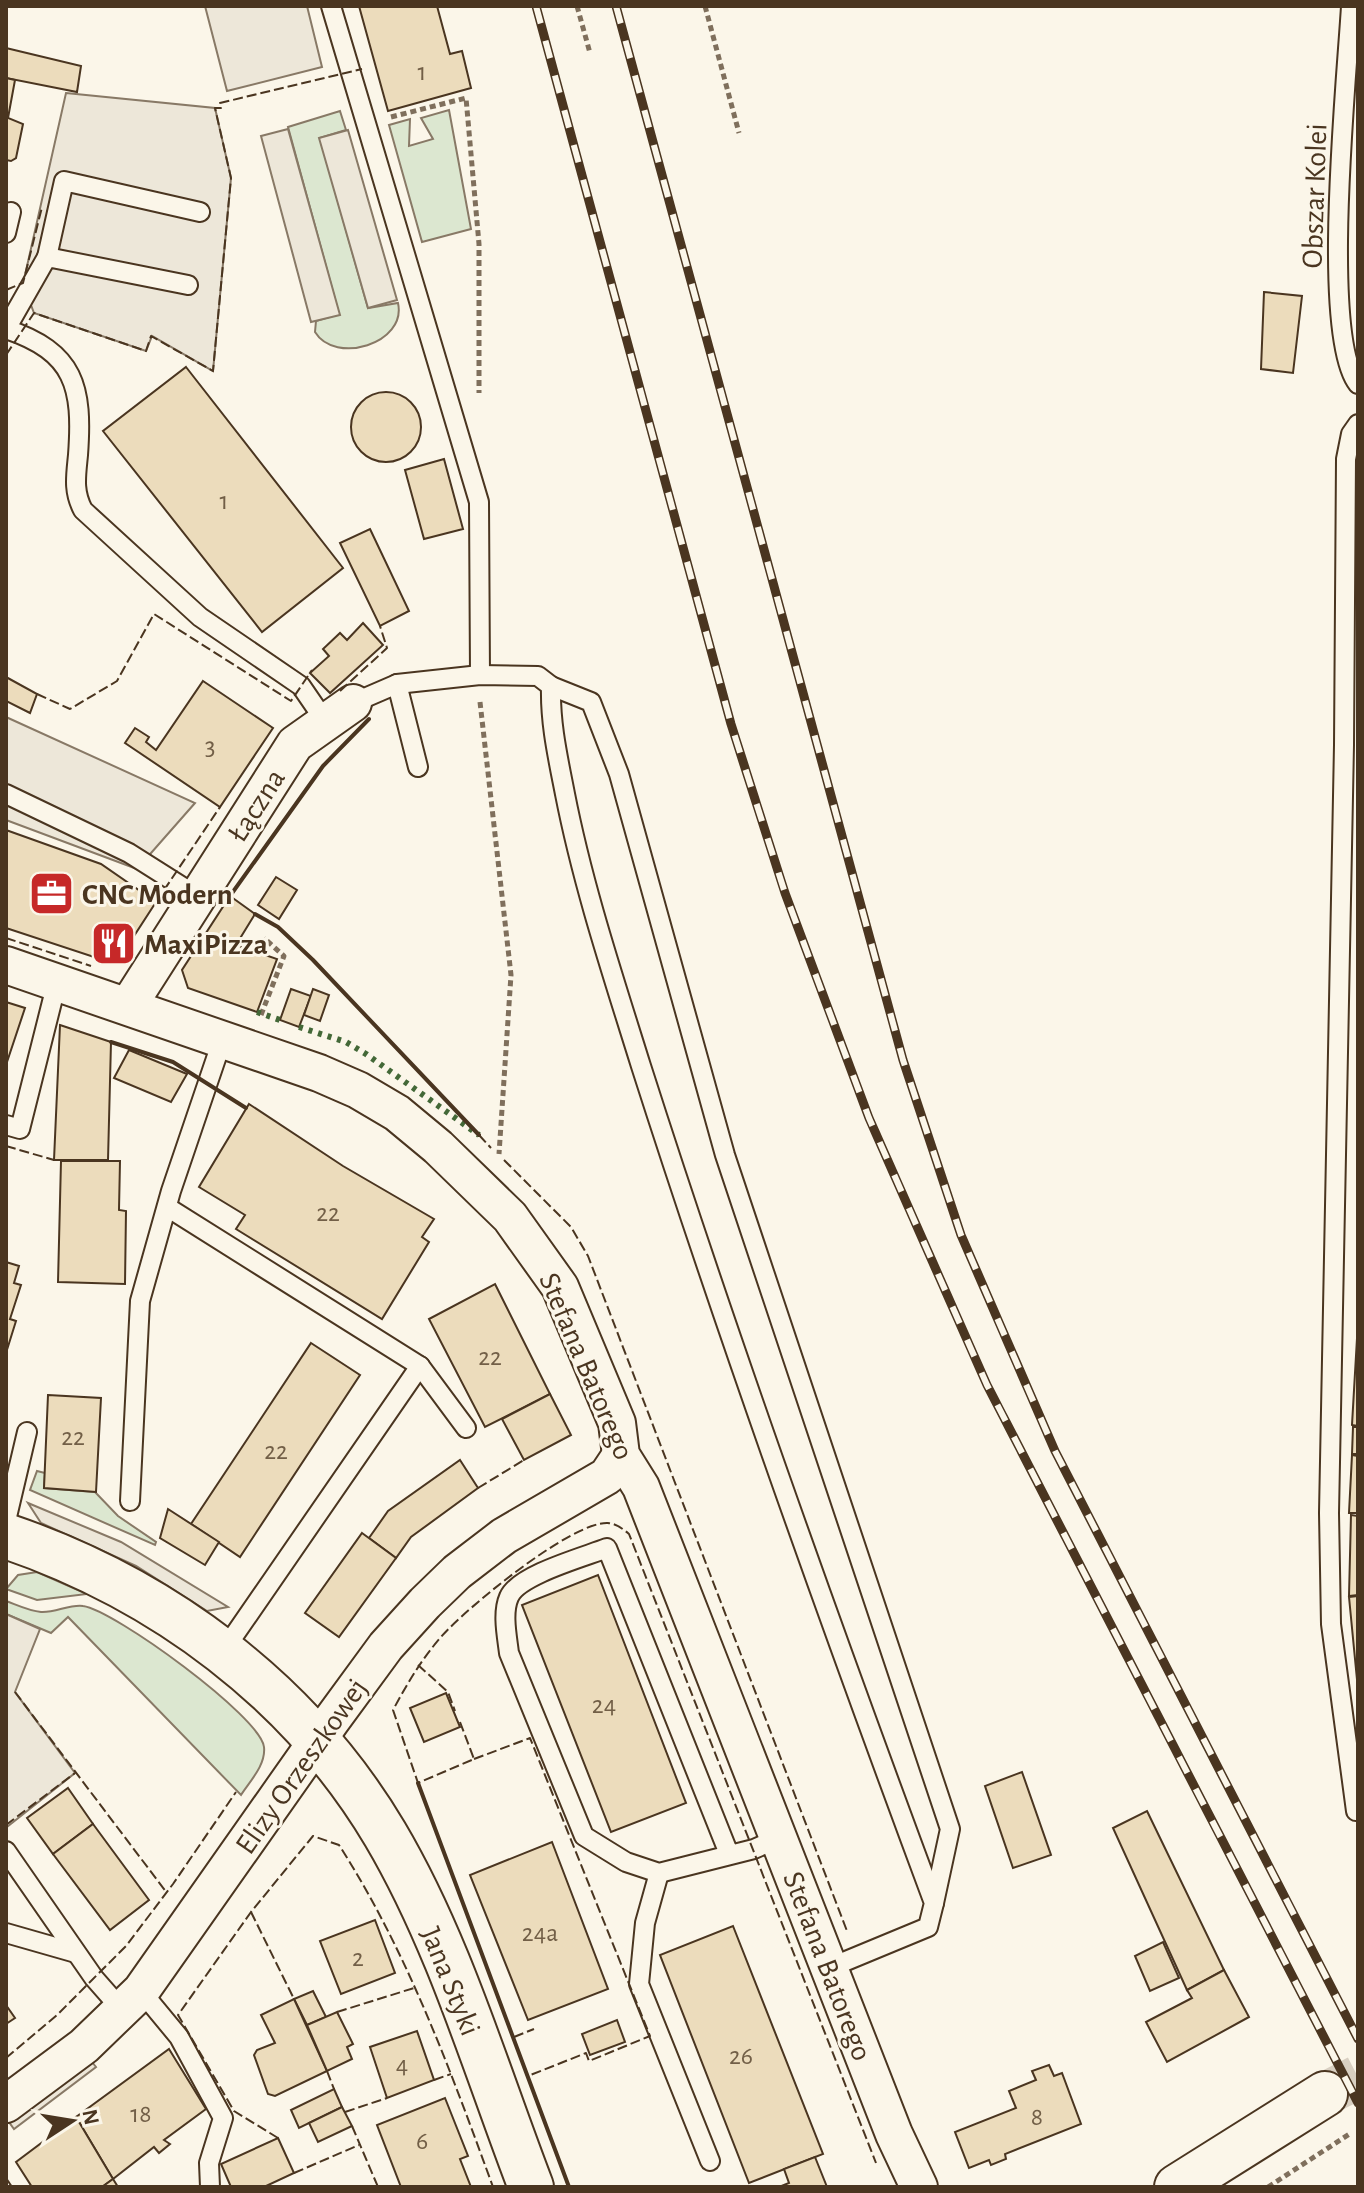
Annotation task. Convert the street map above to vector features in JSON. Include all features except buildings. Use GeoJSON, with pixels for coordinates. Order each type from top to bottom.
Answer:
{"type":"FeatureCollection","features":[{"type":"Feature","properties":{"kind":"street","name":"Łączna"},"geometry":{"type":"LineString","coordinates":[[128,1006],[295,744],[339,712]]}},
{"type":"Feature","properties":{"kind":"street","name":"Stefana Batorego"},"geometry":{"type":"LineString","coordinates":[[6,965],[223,1038],[358,1090],[397,1113],[480,1185],[536,1251],[560,1287],[617,1423],[621,1455],[641,1487],[894,2134],[919,2187]]}},
{"type":"Feature","properties":{"kind":"street","name":"Elizy Orzeszkowej"},"geometry":{"type":"LineString","coordinates":[[6,2104],[84,2046],[132,2001],[386,1646],[457,1572],[504,1536],[607,1476],[621,1455]]}},
{"type":"Feature","properties":{"kind":"street","name":"Jana Styki"},"geometry":{"type":"LineString","coordinates":[[6,1536],[66,1558],[147,1598],[224,1650],[284,1705],[318,1743],[351,1784],[392,1846],[426,1919],[531,2187]]}},
{"type":"Feature","properties":{"kind":"street"},"geometry":{"type":"LineString","coordinates":[[1177,2187],[1325,2094]]}},
{"type":"Feature","properties":{"kind":"lane"},"geometry":{"type":"LineString","coordinates":[[331,6],[479,502],[480,675]]}},
{"type":"Feature","properties":{"kind":"lane","name":"Obszar Kolei"},"geometry":{"type":"LineString","coordinates":[[1351,6],[1352,86],[1338,238],[1341,341],[1349,372],[1358,384]]}},
{"type":"Feature","properties":{"kind":"lane"},"geometry":{"type":"LineString","coordinates":[[200,212],[64,181],[47,257],[6,329],[39,340],[60,359],[75,387],[80,423],[75,493],[83,510],[200,617],[339,712],[397,684],[480,675],[538,676],[551,686],[591,702],[619,774],[725,1155],[950,1829],[928,1927],[829,1968]]}},
{"type":"Feature","properties":{"kind":"lane"},"geometry":{"type":"LineString","coordinates":[[6,233],[11,212]]}},
{"type":"Feature","properties":{"kind":"lane"},"geometry":{"type":"LineString","coordinates":[[47,257],[188,285]]}},
{"type":"Feature","properties":{"kind":"lane"},"geometry":{"type":"LineString","coordinates":[[1356,1811],[1331,1624],[1329,1513],[1344,745],[1346,459],[1351,434],[1358,424]]}},
{"type":"Feature","properties":{"kind":"lane"},"geometry":{"type":"LineString","coordinates":[[397,684],[418,767]]}},
{"type":"Feature","properties":{"kind":"lane"},"geometry":{"type":"LineString","coordinates":[[551,686],[550,719],[575,844],[622,1006],[732,1341],[826,1611],[934,1903]]}},
{"type":"Feature","properties":{"kind":"lane"},"geometry":{"type":"LineString","coordinates":[[6,794],[129,853],[197,896]]}},
{"type":"Feature","properties":{"kind":"lane"},"geometry":{"type":"LineString","coordinates":[[6,1125],[20,1129],[57,982]]}},
{"type":"Feature","properties":{"kind":"lane"},"geometry":{"type":"LineString","coordinates":[[130,1501],[140,1301],[167,1207],[223,1038]]}},
{"type":"Feature","properties":{"kind":"lane"},"geometry":{"type":"LineString","coordinates":[[167,1207],[420,1366],[466,1428]]}},
{"type":"Feature","properties":{"kind":"lane"},"geometry":{"type":"LineString","coordinates":[[224,1650],[420,1366]]}},
{"type":"Feature","properties":{"kind":"lane"},"geometry":{"type":"LineString","coordinates":[[6,1521],[27,1432]]}},
{"type":"Feature","properties":{"kind":"lane"},"geometry":{"type":"LineString","coordinates":[[729,1854],[607,1548],[520,1582],[509,1597],[506,1624],[509,1653],[584,1836],[626,1862],[659,1873],[754,1849],[779,1838]]}},
{"type":"Feature","properties":{"kind":"lane"},"geometry":{"type":"LineString","coordinates":[[6,1851],[76,1953],[179,2037],[223,2118],[209,2163],[210,2187]]}},
{"type":"Feature","properties":{"kind":"lane"},"geometry":{"type":"LineString","coordinates":[[659,1873],[645,1923],[639,1984],[710,2161]]}},
{"type":"Feature","properties":{"kind":"lane"},"geometry":{"type":"LineString","coordinates":[[6,1933],[76,1953]]}},
{"type":"Feature","properties":{"kind":"path"},"geometry":{"type":"LineString","coordinates":[[577,6],[590,53]]}},
{"type":"Feature","properties":{"kind":"path"},"geometry":{"type":"LineString","coordinates":[[705,6],[739,133]]}},
{"type":"Feature","properties":{"kind":"path"},"geometry":{"type":"LineString","coordinates":[[366,123],[466,98],[479,244],[479,396]]}},
{"type":"Feature","properties":{"kind":"path"},"geometry":{"type":"LineString","coordinates":[[480,675],[511,975],[497,1167]]}},
{"type":"Feature","properties":{"kind":"path"},"geometry":{"type":"LineString","coordinates":[[260,1019],[284,956],[264,938]]}},
{"type":"Feature","properties":{"kind":"path"},"geometry":{"type":"LineString","coordinates":[[1268,2187],[1351,2133]]}},
{"type":"Feature","properties":{"kind":"green space"},"geometry":{"type":"Polygon","coordinates":[[[449,110],[471,229],[422,242],[389,125],[410,119],[409,146],[433,139],[421,118],[449,110]]]}},
{"type":"Feature","properties":{"kind":"green space"},"geometry":{"type":"Polygon","coordinates":[[[340,111],[346,130],[320,138],[368,308],[398,303],[398,317],[392,329],[381,339],[352,348],[325,342],[315,332],[316,321],[339,314],[288,127],[340,111]]]}},
{"type":"Feature","properties":{"kind":"green space"},"geometry":{"type":"Polygon","coordinates":[[[37,1471],[45,1473],[44,1488],[95,1492],[118,1516],[156,1542],[155,1545],[30,1490],[37,1471]]]}},
{"type":"Feature","properties":{"kind":"green space"},"geometry":{"type":"Polygon","coordinates":[[[37,1572],[87,1594],[37,1600],[6,1589],[18,1575],[37,1572]]]}},
{"type":"Feature","properties":{"kind":"green space"},"geometry":{"type":"Polygon","coordinates":[[[6,1601],[41,1612],[83,1606],[100,1612],[153,1644],[214,1690],[257,1732],[264,1747],[260,1766],[241,1795],[68,1617],[51,1633],[6,1614],[6,1601]]]}},
{"type":"Feature","properties":{"kind":"shaded area"},"geometry":{"type":"Polygon","coordinates":[[[205,6],[307,6],[322,67],[227,91],[205,6]]]}},
{"type":"Feature","properties":{"kind":"shaded area"},"geometry":{"type":"Polygon","coordinates":[[[66,93],[215,108],[231,178],[213,371],[152,336],[146,351],[34,313],[23,284],[66,93]]]}},
{"type":"Feature","properties":{"kind":"shaded area"},"geometry":{"type":"Polygon","coordinates":[[[288,129],[340,315],[311,322],[261,136],[288,129]]]}},
{"type":"Feature","properties":{"kind":"shaded area"},"geometry":{"type":"Polygon","coordinates":[[[348,130],[397,300],[368,308],[319,138],[348,130]]]}},
{"type":"Feature","properties":{"kind":"shaded area"},"geometry":{"type":"Polygon","coordinates":[[[6,717],[195,803],[137,869],[6,820],[6,717]]]}},
{"type":"Feature","properties":{"kind":"shaded area"},"geometry":{"type":"Polygon","coordinates":[[[28,1503],[121,1542],[228,1607],[207,1611],[136,1566],[41,1523],[28,1503]]]}},
{"type":"Feature","properties":{"kind":"shaded area"},"geometry":{"type":"Polygon","coordinates":[[[6,1614],[40,1629],[15,1692],[75,1773],[7,1827],[6,1614]]]}},
{"type":"Feature","properties":{"kind":"shaded area"},"geometry":{"type":"Polygon","coordinates":[[[88,2057],[96,2067],[14,2129],[6,2118],[88,2057]]]}},
{"type":"Feature","properties":{"kind":"tunnel"},"geometry":{"type":"LineString","coordinates":[[1325,2094],[1358,2077]]}},
{"type":"Feature","properties":{"kind":"railway"},"geometry":{"type":"LineString","coordinates":[[536,6],[731,724],[785,893],[869,1118],[987,1385],[1358,2103]]}},
{"type":"Feature","properties":{"kind":"railway"},"geometry":{"type":"LineString","coordinates":[[616,6],[903,1060],[961,1235],[1055,1451],[1358,2039]]}},
{"type":"Feature","properties":{"kind":"hedge"},"geometry":{"type":"LineString","coordinates":[[257,1012],[280,1020]]}},
{"type":"Feature","properties":{"kind":"hedge"},"geometry":{"type":"LineString","coordinates":[[299,1027],[346,1042],[479,1135]]}},
{"type":"Feature","properties":{"kind":"fence"},"geometry":{"type":"LineString","coordinates":[[6,355],[34,313],[146,351],[151,336],[213,371],[231,178],[215,108],[221,108],[220,103],[362,69]]}},
{"type":"Feature","properties":{"kind":"fence"},"geometry":{"type":"LineString","coordinates":[[6,290],[23,283],[42,207]]}},
{"type":"Feature","properties":{"kind":"fence"},"geometry":{"type":"LineString","coordinates":[[37,694],[70,709],[117,681],[154,614],[291,701],[312,670]]}},
{"type":"Feature","properties":{"kind":"fence"},"geometry":{"type":"LineString","coordinates":[[340,691],[387,648],[380,626]]}},
{"type":"Feature","properties":{"kind":"fence"},"geometry":{"type":"LineString","coordinates":[[156,902],[220,807]]}},
{"type":"Feature","properties":{"kind":"fence"},"geometry":{"type":"LineString","coordinates":[[6,938],[91,966]]}},
{"type":"Feature","properties":{"kind":"fence"},"geometry":{"type":"LineString","coordinates":[[479,1135],[491,1148]]}},
{"type":"Feature","properties":{"kind":"fence"},"geometry":{"type":"LineString","coordinates":[[6,1146],[54,1160]]}},
{"type":"Feature","properties":{"kind":"fence"},"geometry":{"type":"LineString","coordinates":[[504,1160],[571,1227],[588,1256],[847,1931]]}},
{"type":"Feature","properties":{"kind":"fence"},"geometry":{"type":"LineString","coordinates":[[478,1488],[524,1460]]}},
{"type":"Feature","properties":{"kind":"fence"},"geometry":{"type":"LineString","coordinates":[[460,1722],[474,1759],[418,1783],[393,1710],[415,1672],[441,1637],[495,1588],[570,1536],[591,1526],[608,1523],[629,1534],[876,2163]]}},
{"type":"Feature","properties":{"kind":"fence"},"geometry":{"type":"LineString","coordinates":[[418,1665],[448,1692],[455,1711]]}},
{"type":"Feature","properties":{"kind":"fence"},"geometry":{"type":"LineString","coordinates":[[15,1692],[167,1893]]}},
{"type":"Feature","properties":{"kind":"fence"},"geometry":{"type":"LineString","coordinates":[[474,1759],[530,1738],[650,2036],[589,2061],[586,2053],[528,2076]]}},
{"type":"Feature","properties":{"kind":"fence"},"geometry":{"type":"LineString","coordinates":[[6,1825],[75,1773]]}},
{"type":"Feature","properties":{"kind":"fence"},"geometry":{"type":"LineString","coordinates":[[6,2058],[57,2015],[126,1946],[236,1792]]}},
{"type":"Feature","properties":{"kind":"fence"},"geometry":{"type":"LineString","coordinates":[[278,2138],[234,2111],[178,2015],[251,1912],[313,1836],[339,1845],[386,1927],[443,2055],[493,2187]]}},
{"type":"Feature","properties":{"kind":"fence"},"geometry":{"type":"LineString","coordinates":[[251,1912],[294,1999]]}},
{"type":"Feature","properties":{"kind":"fence"},"geometry":{"type":"LineString","coordinates":[[337,2012],[414,1988]]}},
{"type":"Feature","properties":{"kind":"fence"},"geometry":{"type":"LineString","coordinates":[[514,2037],[534,2029]]}},
{"type":"Feature","properties":{"kind":"fence"},"geometry":{"type":"LineString","coordinates":[[327,2071],[334,2089]]}},
{"type":"Feature","properties":{"kind":"fence"},"geometry":{"type":"LineString","coordinates":[[434,2080],[451,2074]]}},
{"type":"Feature","properties":{"kind":"fence"},"geometry":{"type":"LineString","coordinates":[[345,2112],[387,2098]]}},
{"type":"Feature","properties":{"kind":"fence"},"geometry":{"type":"LineString","coordinates":[[352,2126],[378,2187]]}},
{"type":"Feature","properties":{"kind":"fence"},"geometry":{"type":"LineString","coordinates":[[294,2173],[359,2145]]}},
{"type":"Feature","properties":{"kind":"fence"},"geometry":{"type":"LineString","coordinates":[[6,2178],[12,2187]]}},
{"type":"Feature","properties":{"kind":"wall"},"geometry":{"type":"LineString","coordinates":[[230,896],[323,766],[369,719]]}},
{"type":"Feature","properties":{"kind":"wall"},"geometry":{"type":"LineString","coordinates":[[255,914],[278,927],[313,960],[479,1135]]}},
{"type":"Feature","properties":{"kind":"wall"},"geometry":{"type":"LineString","coordinates":[[111,1042],[173,1062],[246,1108]]}},
{"type":"Feature","properties":{"kind":"wall"},"geometry":{"type":"LineString","coordinates":[[418,1783],[569,2187]]}},
{"type":"Feature","properties":{"kind":"place","name":"CNC Modern"},"geometry":{"type":"Point","coordinates":[51,894]}},
{"type":"Feature","properties":{"kind":"place","name":"MaxiPizza"},"geometry":{"type":"Point","coordinates":[113,944]}}]}
